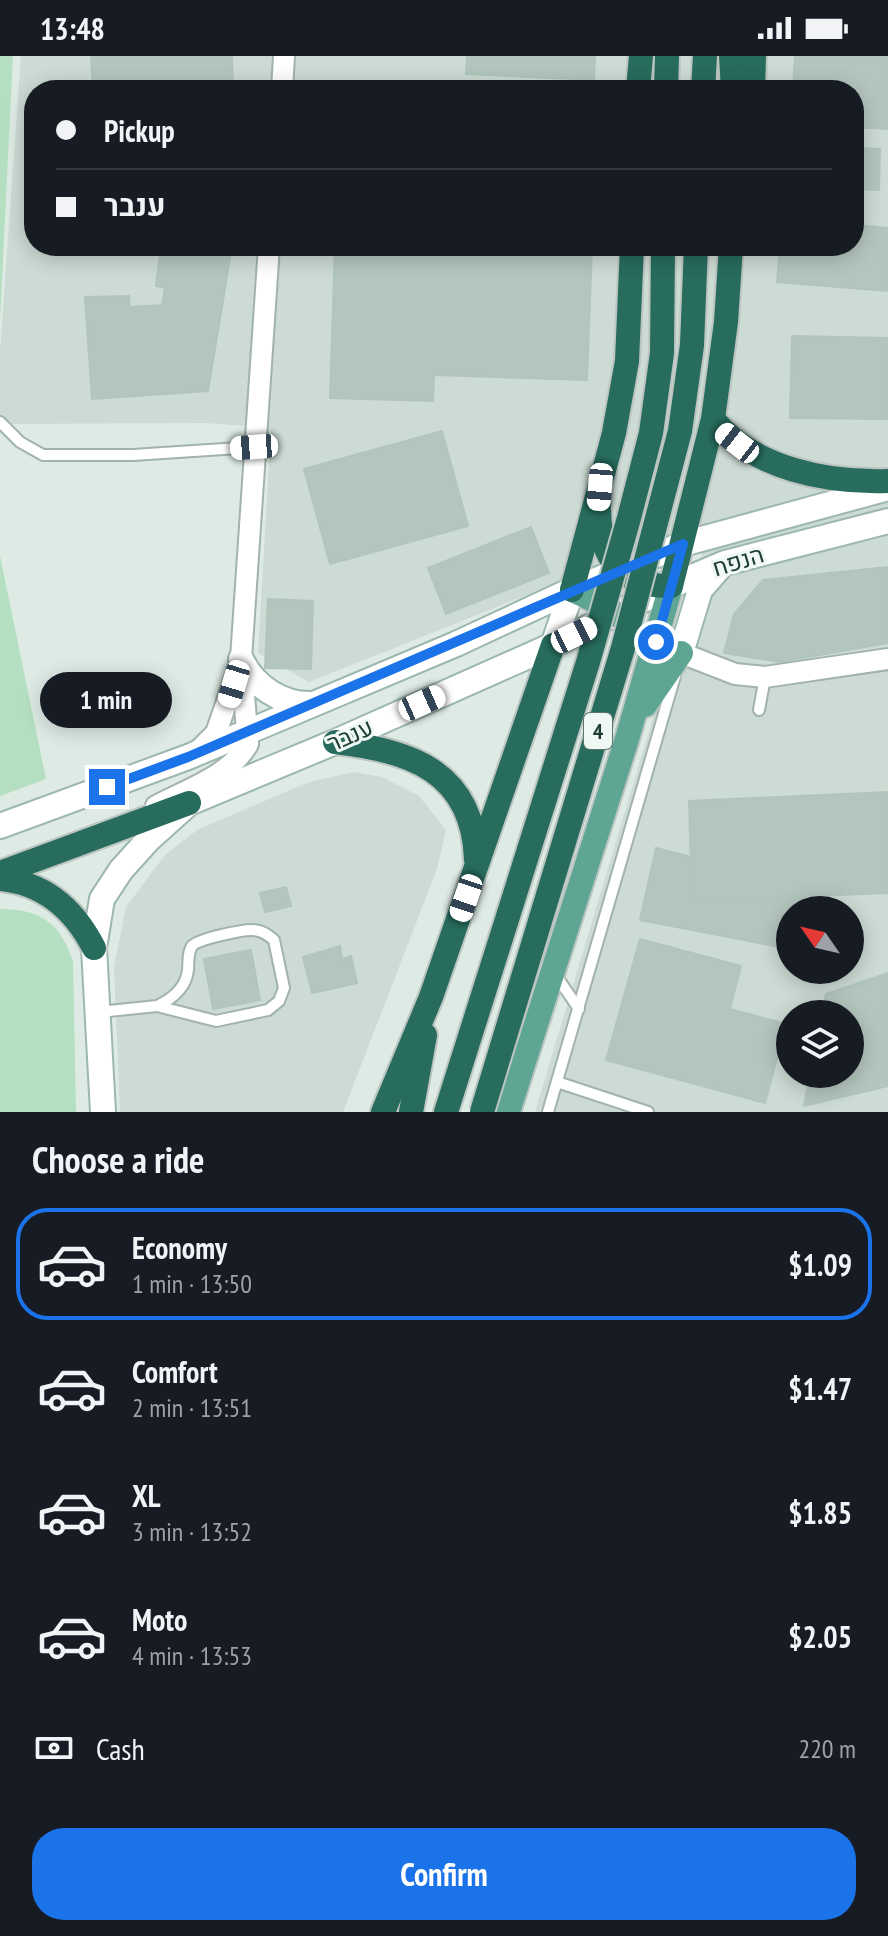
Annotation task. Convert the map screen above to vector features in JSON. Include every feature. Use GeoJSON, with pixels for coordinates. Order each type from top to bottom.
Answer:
{"type":"FeatureCollection","features":[{"type":"Feature","properties":{"kind":"highway"},"geometry":{"type":"LineString","coordinates":[[639,80],[641,56]]}},
{"type":"Feature","properties":{"kind":"highway"},"geometry":{"type":"LineString","coordinates":[[666,80],[667,56]]}},
{"type":"Feature","properties":{"kind":"highway"},"geometry":{"type":"LineString","coordinates":[[704,80],[705,56]]}},
{"type":"Feature","properties":{"kind":"highway"},"geometry":{"type":"LineString","coordinates":[[731,56],[732,80]]}},
{"type":"Feature","properties":{"kind":"highway"},"geometry":{"type":"LineString","coordinates":[[753,80],[754,56]]}},
{"type":"Feature","properties":{"kind":"highway"},"geometry":{"type":"LineString","coordinates":[[572,590],[614,433],[627,361],[632,256]]}},
{"type":"Feature","properties":{"kind":"highway","name":"4"},"geometry":{"type":"LineString","coordinates":[[446,1112],[588,662],[651,433],[662,353],[663,256]]}},
{"type":"Feature","properties":{"kind":"highway","name":"4"},"geometry":{"type":"LineString","coordinates":[[482,1112],[623,648],[680,431],[692,345],[696,256]]}},
{"type":"Feature","properties":{"kind":"highway"},"geometry":{"type":"LineString","coordinates":[[600,487],[598,511],[601,540],[609,557],[646,583],[671,586],[713,419],[726,322],[730,256]]}},
{"type":"Feature","properties":{"kind":"highway"},"geometry":{"type":"LineString","coordinates":[[713,419],[737,443],[794,470],[839,479],[888,481]]}},
{"type":"Feature","properties":{"kind":"highway"},"geometry":{"type":"LineString","coordinates":[[383,1112],[431,997],[553,645]]}},
{"type":"Feature","properties":{"kind":"highway"},"geometry":{"type":"LineString","coordinates":[[335,742],[371,746],[401,754],[438,774],[469,818],[475,838],[474,873]]}},
{"type":"Feature","properties":{"kind":"highway"},"geometry":{"type":"LineString","coordinates":[[0,876],[189,803]]}},
{"type":"Feature","properties":{"kind":"highway"},"geometry":{"type":"LineString","coordinates":[[0,876],[50,894],[75,917],[94,948]]}},
{"type":"Feature","properties":{"kind":"highway"},"geometry":{"type":"LineString","coordinates":[[411,1112],[431,997]]}},
{"type":"Feature","properties":{"kind":"main road"},"geometry":{"type":"LineString","coordinates":[[508,1112],[627,739],[671,586]]}},
{"type":"Feature","properties":{"kind":"main road"},"geometry":{"type":"LineString","coordinates":[[572,590],[616,615],[627,623],[638,638],[641,654],[639,697]]}},
{"type":"Feature","properties":{"kind":"main road"},"geometry":{"type":"LineString","coordinates":[[627,739],[647,699],[681,653]]}},
{"type":"Feature","properties":{"kind":"street"},"geometry":{"type":"LineString","coordinates":[[283,80],[284,56]]}},
{"type":"Feature","properties":{"kind":"street"},"geometry":{"type":"LineString","coordinates":[[104,835],[222,770],[248,744],[241,659],[268,256]]}},
{"type":"Feature","properties":{"kind":"street","name":"הנפח"},"geometry":{"type":"LineString","coordinates":[[572,590],[683,544],[888,488]]}},
{"type":"Feature","properties":{"kind":"street","name":"הנפח"},"geometry":{"type":"LineString","coordinates":[[553,645],[671,586],[725,563],[888,521]]}},
{"type":"Feature","properties":{"kind":"street"},"geometry":{"type":"LineString","coordinates":[[725,563],[710,575],[700,590],[681,653],[735,674],[765,677],[888,659]]}},
{"type":"Feature","properties":{"kind":"street"},"geometry":{"type":"LineString","coordinates":[[553,645],[572,590]]}},
{"type":"Feature","properties":{"kind":"street","name":"ענבר"},"geometry":{"type":"LineString","coordinates":[[0,826],[188,757],[456,644],[572,590]]}},
{"type":"Feature","properties":{"kind":"street","name":"ענבר"},"geometry":{"type":"LineString","coordinates":[[100,1107],[94,948],[100,907],[110,884],[149,839],[189,803],[553,645]]}},
{"type":"Feature","properties":{"kind":"street"},"geometry":{"type":"LineString","coordinates":[[241,659],[253,678],[273,693],[294,704],[312,704]]}},
{"type":"Feature","properties":{"kind":"street"},"geometry":{"type":"LineString","coordinates":[[188,757],[216,733],[241,659]]}},
{"type":"Feature","properties":{"kind":"lane"},"geometry":{"type":"LineString","coordinates":[[0,422],[20,442],[43,455],[133,455],[254,447]]}},
{"type":"Feature","properties":{"kind":"lane"},"geometry":{"type":"LineString","coordinates":[[548,1112],[681,653]]}},
{"type":"Feature","properties":{"kind":"lane"},"geometry":{"type":"LineString","coordinates":[[759,710],[765,677]]}},
{"type":"Feature","properties":{"kind":"lane"},"geometry":{"type":"LineString","coordinates":[[97,1012],[157,1006],[172,999],[188,969],[190,948],[197,941],[252,930],[264,932],[274,940],[284,988],[279,1001],[268,1010],[216,1021],[157,1006]]}},
{"type":"Feature","properties":{"kind":"lane"},"geometry":{"type":"LineString","coordinates":[[552,971],[579,1009]]}},
{"type":"Feature","properties":{"kind":"lane"},"geometry":{"type":"LineString","coordinates":[[557,1082],[648,1112]]}},
{"type":"Feature","properties":{"kind":"shaded area"},"geometry":{"type":"Polygon","coordinates":[[[21,56],[888,56],[888,1112],[535,1112],[712,521],[309,682],[258,653],[271,428],[206,423],[0,424],[0,351],[21,56]]]}},
{"type":"Feature","properties":{"kind":"shaded area"},"geometry":{"type":"Polygon","coordinates":[[[354,772],[382,777],[419,796],[446,830],[437,869],[343,1112],[120,1112],[114,967],[126,907],[165,855],[197,830],[309,782],[354,772]]]}},
{"type":"Feature","properties":{"kind":"green space"},"geometry":{"type":"Polygon","coordinates":[[[0,56],[13,56],[0,320],[0,56]]]}},
{"type":"Feature","properties":{"kind":"green space"},"geometry":{"type":"Polygon","coordinates":[[[0,556],[46,779],[0,796],[0,556]]]}},
{"type":"Feature","properties":{"kind":"green space"},"geometry":{"type":"Polygon","coordinates":[[[0,909],[27,912],[47,921],[62,937],[73,962],[76,1112],[0,1112],[0,909]]]}},
{"type":"Feature","properties":{"kind":"building"},"geometry":{"type":"Polygon","coordinates":[[[91,56],[232,56],[233,80],[92,80],[91,56]]]}},
{"type":"Feature","properties":{"kind":"building"},"geometry":{"type":"Polygon","coordinates":[[[467,56],[595,56],[594,80],[466,74],[467,56]]]}},
{"type":"Feature","properties":{"kind":"building"},"geometry":{"type":"Polygon","coordinates":[[[795,56],[888,56],[888,129],[864,128],[864,80],[794,80],[795,56]]]}},
{"type":"Feature","properties":{"kind":"building"},"geometry":{"type":"Polygon","coordinates":[[[864,148],[880,149],[879,190],[864,189],[864,148]]]}},
{"type":"Feature","properties":{"kind":"building"},"geometry":{"type":"Polygon","coordinates":[[[864,226],[888,228],[888,291],[777,282],[779,256],[864,256],[864,226]]]}},
{"type":"Feature","properties":{"kind":"building"},"geometry":{"type":"Polygon","coordinates":[[[160,256],[230,256],[208,391],[92,399],[85,297],[129,296],[130,307],[162,305],[165,288],[156,286],[160,256]]]}},
{"type":"Feature","properties":{"kind":"building"},"geometry":{"type":"Polygon","coordinates":[[[335,256],[592,256],[587,380],[434,375],[433,401],[330,398],[335,256]]]}},
{"type":"Feature","properties":{"kind":"building"},"geometry":{"type":"Polygon","coordinates":[[[792,336],[888,338],[888,419],[790,418],[792,336]]]}},
{"type":"Feature","properties":{"kind":"building"},"geometry":{"type":"Polygon","coordinates":[[[442,431],[468,526],[330,564],[304,469],[442,431]]]}},
{"type":"Feature","properties":{"kind":"building"},"geometry":{"type":"Polygon","coordinates":[[[531,527],[549,573],[446,614],[428,568],[531,527]]]}},
{"type":"Feature","properties":{"kind":"building"},"geometry":{"type":"Polygon","coordinates":[[[888,567],[888,643],[780,662],[724,653],[734,614],[763,580],[888,567]]]}},
{"type":"Feature","properties":{"kind":"building"},"geometry":{"type":"Polygon","coordinates":[[[268,599],[313,601],[311,669],[265,668],[268,599]]]}},
{"type":"Feature","properties":{"kind":"building"},"geometry":{"type":"Polygon","coordinates":[[[888,792],[888,893],[692,901],[689,801],[888,792]]]}},
{"type":"Feature","properties":{"kind":"building"},"geometry":{"type":"Polygon","coordinates":[[[656,848],[691,857],[692,901],[776,897],[776,946],[640,920],[656,848]]]}},
{"type":"Feature","properties":{"kind":"building"},"geometry":{"type":"Polygon","coordinates":[[[286,887],[291,906],[265,912],[260,893],[286,887]]]}},
{"type":"Feature","properties":{"kind":"building"},"geometry":{"type":"Polygon","coordinates":[[[640,939],[741,966],[730,1009],[776,1021],[776,1062],[765,1103],[606,1060],[640,939]]]}},
{"type":"Feature","properties":{"kind":"building"},"geometry":{"type":"Polygon","coordinates":[[[340,946],[342,959],[351,956],[357,983],[312,993],[303,957],[340,946]]]}},
{"type":"Feature","properties":{"kind":"building"},"geometry":{"type":"Polygon","coordinates":[[[251,950],[260,1000],[213,1009],[204,959],[251,950]]]}},
{"type":"Feature","properties":{"kind":"building"},"geometry":{"type":"Polygon","coordinates":[[[888,973],[888,1086],[804,1106],[807,1088],[864,1088],[864,1000],[825,1000],[826,994],[864,984],[864,981],[888,973]]]}},
{"type":"Feature","properties":{"kind":"route"},"geometry":{"type":"LineString","coordinates":[[107,787],[188,757],[456,644],[572,590],[683,544],[656,642]]}}]}
